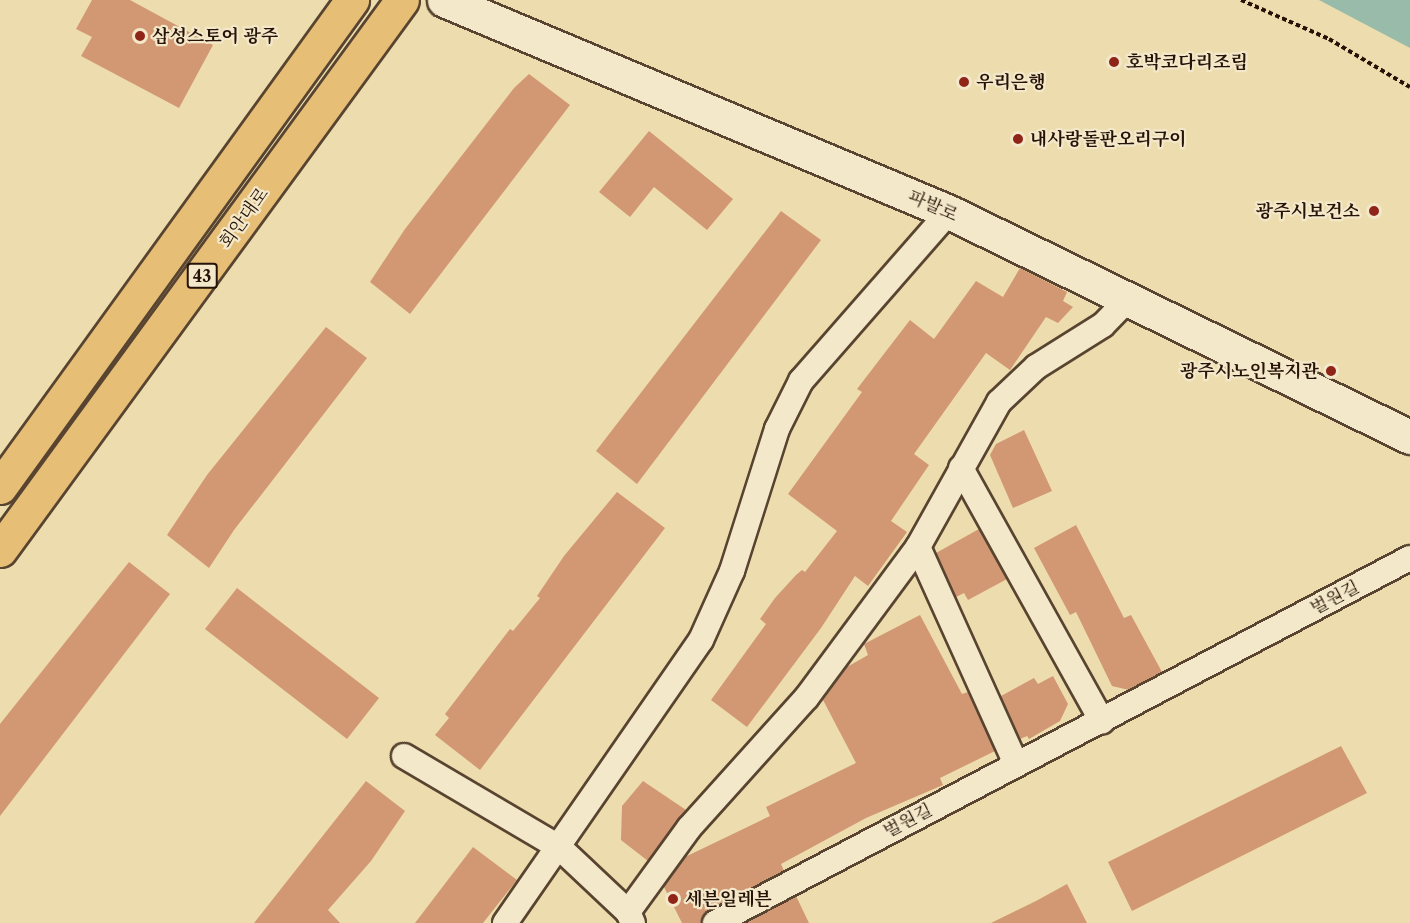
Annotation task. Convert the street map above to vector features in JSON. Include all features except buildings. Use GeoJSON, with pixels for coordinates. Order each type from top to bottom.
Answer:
{"type":"FeatureCollection","features":[{"type":"Feature","properties":{"kind":"main road","name":"43"},"geometry":{"type":"LineString","coordinates":[[0,487],[352,0]]}},
{"type":"Feature","properties":{"kind":"main road","name":"회안대로"},"geometry":{"type":"LineString","coordinates":[[0,550],[402,0]]}},
{"type":"Feature","properties":{"kind":"main road","name":"파발로"},"geometry":{"type":"LineString","coordinates":[[444,0],[949,212],[1410,437]]}},
{"type":"Feature","properties":{"kind":"street"},"geometry":{"type":"LineString","coordinates":[[505,923],[560,848],[701,640],[732,571],[777,429],[801,381],[949,212]]}},
{"type":"Feature","properties":{"kind":"street"},"geometry":{"type":"LineString","coordinates":[[404,756],[560,848],[630,918],[689,828],[807,697],[918,547],[999,402],[1036,367],[1103,325],[1128,299]]}},
{"type":"Feature","properties":{"kind":"street"},"geometry":{"type":"LineString","coordinates":[[961,468],[1102,721]]}},
{"type":"Feature","properties":{"kind":"street"},"geometry":{"type":"LineString","coordinates":[[918,547],[1016,764]]}},
{"type":"Feature","properties":{"kind":"street","name":"벌원길"},"geometry":{"type":"LineString","coordinates":[[716,923],[1410,558]]}},
{"type":"Feature","properties":{"kind":"path"},"geometry":{"type":"LineString","coordinates":[[1241,0],[1329,39],[1410,87]]}},
{"type":"Feature","properties":{"kind":"shaded area"},"geometry":{"type":"Polygon","coordinates":[[[1319,0],[1410,0],[1410,48],[1319,0]]]}},
{"type":"Feature","properties":{"kind":"place","name":"삼성스토어 광주"},"geometry":{"type":"Point","coordinates":[140,36]}},
{"type":"Feature","properties":{"kind":"place","name":"호박코다리조림"},"geometry":{"type":"Point","coordinates":[1114,62]}},
{"type":"Feature","properties":{"kind":"place","name":"우리은행"},"geometry":{"type":"Point","coordinates":[964,82]}},
{"type":"Feature","properties":{"kind":"place","name":"내사랑돌판오리구이"},"geometry":{"type":"Point","coordinates":[1018,139]}},
{"type":"Feature","properties":{"kind":"place","name":"광주시보건소"},"geometry":{"type":"Point","coordinates":[1374,211]}},
{"type":"Feature","properties":{"kind":"place","name":"광주시노인복지관"},"geometry":{"type":"Point","coordinates":[1331,371]}},
{"type":"Feature","properties":{"kind":"place","name":"세븐일레븐"},"geometry":{"type":"Point","coordinates":[673,899]}}]}
